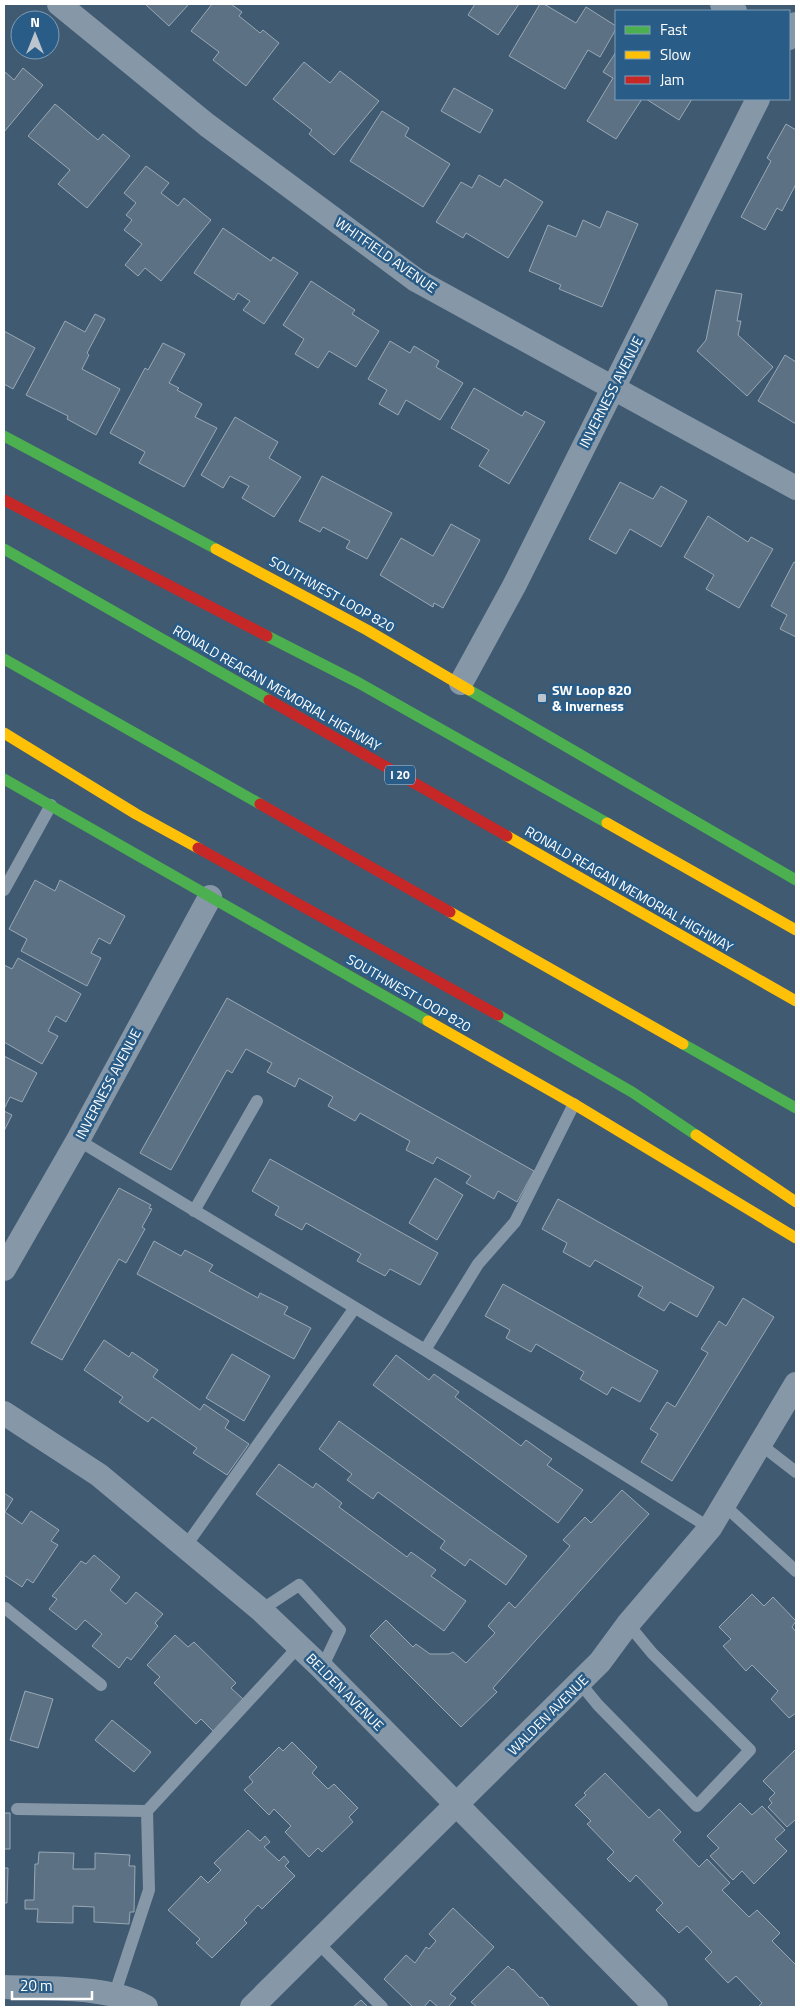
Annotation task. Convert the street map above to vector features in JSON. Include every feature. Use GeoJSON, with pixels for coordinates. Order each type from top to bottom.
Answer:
{"type":"FeatureCollection","features":[{"type":"Feature","properties":{"kind":"main road","name":"SOUTHWEST LOOP 820"},"geometry":{"type":"LineString","coordinates":[[4,436],[367,630],[461,683],[796,880]]}},
{"type":"Feature","properties":{"kind":"main road"},"geometry":{"type":"LineString","coordinates":[[4,500],[359,684],[796,930]]}},
{"type":"Feature","properties":{"kind":"main road","name":"RONALD REAGAN MEMORIAL HIGHWAY"},"geometry":{"type":"LineString","coordinates":[[4,549],[796,1001]]}},
{"type":"Feature","properties":{"kind":"main road"},"geometry":{"type":"LineString","coordinates":[[4,659],[796,1108]]}},
{"type":"Feature","properties":{"kind":"main road"},"geometry":{"type":"LineString","coordinates":[[4,733],[136,814],[482,1006],[632,1092],[796,1202]]}},
{"type":"Feature","properties":{"kind":"main road","name":"SOUTHWEST LOOP 820"},"geometry":{"type":"LineString","coordinates":[[4,779],[574,1104],[796,1238]]}},
{"type":"Feature","properties":{"kind":"street","name":"WHITFIELD AVENUE"},"geometry":{"type":"LineString","coordinates":[[59,4],[207,125],[416,280],[796,488]]}},
{"type":"Feature","properties":{"kind":"street"},"geometry":{"type":"LineString","coordinates":[[722,4],[733,10]]}},
{"type":"Feature","properties":{"kind":"street"},"geometry":{"type":"LineString","coordinates":[[790,38],[796,24]]}},
{"type":"Feature","properties":{"kind":"street","name":"INVERNESS AVENUE"},"geometry":{"type":"LineString","coordinates":[[461,683],[514,586],[758,100]]}},
{"type":"Feature","properties":{"kind":"street","name":"INVERNESS AVENUE"},"geometry":{"type":"LineString","coordinates":[[4,1269],[78,1140],[210,897]]}},
{"type":"Feature","properties":{"kind":"street","name":"WALDEN AVENUE"},"geometry":{"type":"LineString","coordinates":[[252,2007],[600,1662],[628,1624],[710,1528],[725,1506],[796,1384]]}},
{"type":"Feature","properties":{"kind":"street","name":"BELDEN AVENUE"},"geometry":{"type":"LineString","coordinates":[[4,1413],[99,1475],[261,1610],[322,1668],[656,2007]]}},
{"type":"Feature","properties":{"kind":"street"},"geometry":{"type":"LineString","coordinates":[[4,1987],[81,1990],[114,1996],[146,2007]]}},
{"type":"Feature","properties":{"kind":"lane"},"geometry":{"type":"LineString","coordinates":[[4,890],[51,805]]}},
{"type":"Feature","properties":{"kind":"lane"},"geometry":{"type":"LineString","coordinates":[[194,1211],[257,1102]]}},
{"type":"Feature","properties":{"kind":"lane"},"geometry":{"type":"LineString","coordinates":[[425,1350],[478,1264],[515,1222],[574,1104]]}},
{"type":"Feature","properties":{"kind":"lane"},"geometry":{"type":"LineString","coordinates":[[78,1140],[354,1309],[425,1350],[710,1528]]}},
{"type":"Feature","properties":{"kind":"lane"},"geometry":{"type":"LineString","coordinates":[[185,1547],[354,1309]]}},
{"type":"Feature","properties":{"kind":"lane"},"geometry":{"type":"LineString","coordinates":[[760,1444],[796,1472]]}},
{"type":"Feature","properties":{"kind":"lane"},"geometry":{"type":"LineString","coordinates":[[725,1506],[796,1571]]}},
{"type":"Feature","properties":{"kind":"lane"},"geometry":{"type":"LineString","coordinates":[[261,1610],[299,1585],[340,1630],[322,1668]]}},
{"type":"Feature","properties":{"kind":"lane"},"geometry":{"type":"LineString","coordinates":[[4,1609],[101,1685]]}},
{"type":"Feature","properties":{"kind":"lane"},"geometry":{"type":"LineString","coordinates":[[580,1683],[598,1705],[697,1806],[750,1750],[652,1653],[628,1624]]}},
{"type":"Feature","properties":{"kind":"lane"},"geometry":{"type":"LineString","coordinates":[[114,1996],[150,1890],[147,1811],[300,1646]]}},
{"type":"Feature","properties":{"kind":"lane"},"geometry":{"type":"LineString","coordinates":[[17,1809],[147,1811]]}},
{"type":"Feature","properties":{"kind":"lane"},"geometry":{"type":"LineString","coordinates":[[317,1942],[382,2007]]}},
{"type":"Feature","properties":{"kind":"building"},"geometry":{"type":"Polygon","coordinates":[[[145,4],[189,4],[169,26],[145,4]]]}},
{"type":"Feature","properties":{"kind":"building"},"geometry":{"type":"Polygon","coordinates":[[[212,4],[231,4],[242,12],[239,16],[260,33],[263,30],[279,43],[246,86],[213,60],[219,52],[191,31],[212,4]]]}},
{"type":"Feature","properties":{"kind":"building"},"geometry":{"type":"Polygon","coordinates":[[[475,4],[519,4],[498,35],[468,15],[475,4]]]}},
{"type":"Feature","properties":{"kind":"building"},"geometry":{"type":"Polygon","coordinates":[[[540,4],[544,4],[576,23],[586,7],[615,25],[615,31],[600,57],[588,50],[565,89],[509,56],[540,4]]]}},
{"type":"Feature","properties":{"kind":"building"},"geometry":{"type":"Polygon","coordinates":[[[615,54],[615,100],[641,100],[616,139],[587,121],[613,78],[603,72],[615,54]]]}},
{"type":"Feature","properties":{"kind":"building"},"geometry":{"type":"Polygon","coordinates":[[[304,62],[330,83],[340,71],[379,101],[334,155],[309,134],[312,130],[273,99],[304,62]]]}},
{"type":"Feature","properties":{"kind":"building"},"geometry":{"type":"Polygon","coordinates":[[[23,68],[43,85],[4,132],[4,71],[14,80],[23,68]]]}},
{"type":"Feature","properties":{"kind":"building"},"geometry":{"type":"Polygon","coordinates":[[[454,88],[493,110],[480,133],[441,111],[454,88]]]}},
{"type":"Feature","properties":{"kind":"building"},"geometry":{"type":"Polygon","coordinates":[[[648,100],[691,100],[679,120],[648,100]]]}},
{"type":"Feature","properties":{"kind":"building"},"geometry":{"type":"Polygon","coordinates":[[[55,104],[98,140],[103,134],[130,156],[87,208],[58,184],[70,170],[28,136],[55,104]]]}},
{"type":"Feature","properties":{"kind":"building"},"geometry":{"type":"Polygon","coordinates":[[[382,111],[409,128],[405,136],[450,164],[423,207],[350,161],[382,111]]]}},
{"type":"Feature","properties":{"kind":"building"},"geometry":{"type":"Polygon","coordinates":[[[786,124],[796,130],[796,184],[782,211],[777,208],[765,230],[741,217],[771,161],[767,158],[786,124]]]}},
{"type":"Feature","properties":{"kind":"building"},"geometry":{"type":"Polygon","coordinates":[[[146,166],[169,183],[161,193],[178,206],[184,198],[211,220],[161,281],[145,268],[138,276],[125,265],[142,244],[124,230],[132,220],[126,215],[136,203],[124,193],[146,166]]]}},
{"type":"Feature","properties":{"kind":"building"},"geometry":{"type":"Polygon","coordinates":[[[479,175],[500,187],[505,179],[543,202],[508,258],[466,233],[463,238],[436,222],[461,182],[472,188],[479,175]]]}},
{"type":"Feature","properties":{"kind":"building"},"geometry":{"type":"Polygon","coordinates":[[[607,211],[638,224],[602,307],[559,289],[561,285],[529,271],[548,225],[576,237],[583,220],[600,228],[607,211]]]}},
{"type":"Feature","properties":{"kind":"building"},"geometry":{"type":"Polygon","coordinates":[[[223,228],[271,261],[273,257],[298,273],[264,324],[243,310],[250,301],[238,293],[234,300],[194,273],[223,228]]]}},
{"type":"Feature","properties":{"kind":"building"},"geometry":{"type":"Polygon","coordinates":[[[311,281],[355,310],[352,314],[379,331],[356,367],[329,351],[318,368],[295,354],[304,339],[283,325],[311,281]]]}},
{"type":"Feature","properties":{"kind":"building"},"geometry":{"type":"Polygon","coordinates":[[[716,290],[742,294],[737,321],[741,321],[738,335],[773,367],[747,396],[697,351],[706,340],[716,290]]]}},
{"type":"Feature","properties":{"kind":"building"},"geometry":{"type":"Polygon","coordinates":[[[95,314],[105,319],[87,353],[89,355],[82,369],[120,389],[96,435],[67,419],[68,416],[26,395],[65,321],[85,332],[95,314]]]}},
{"type":"Feature","properties":{"kind":"building"},"geometry":{"type":"Polygon","coordinates":[[[4,331],[35,348],[13,389],[4,384],[4,331]]]}},
{"type":"Feature","properties":{"kind":"building"},"geometry":{"type":"Polygon","coordinates":[[[390,341],[410,353],[414,346],[439,361],[436,367],[463,383],[440,420],[406,400],[398,415],[379,404],[387,390],[368,379],[390,341]]]}},
{"type":"Feature","properties":{"kind":"building"},"geometry":{"type":"Polygon","coordinates":[[[163,343],[185,354],[169,383],[179,388],[177,390],[202,404],[195,417],[217,428],[184,487],[139,463],[145,452],[110,433],[145,368],[148,370],[163,343]]]}},
{"type":"Feature","properties":{"kind":"building"},"geometry":{"type":"Polygon","coordinates":[[[785,355],[796,362],[796,424],[758,401],[785,355]]]}},
{"type":"Feature","properties":{"kind":"building"},"geometry":{"type":"Polygon","coordinates":[[[474,388],[522,416],[525,411],[545,422],[509,484],[479,466],[489,450],[451,428],[474,388]]]}},
{"type":"Feature","properties":{"kind":"building"},"geometry":{"type":"Polygon","coordinates":[[[235,417],[278,442],[269,458],[301,477],[274,517],[242,498],[249,486],[230,476],[223,488],[201,475],[235,417]]]}},
{"type":"Feature","properties":{"kind":"building"},"geometry":{"type":"Polygon","coordinates":[[[322,476],[392,513],[367,559],[346,548],[350,541],[323,527],[320,532],[299,521],[322,476]]]}},
{"type":"Feature","properties":{"kind":"building"},"geometry":{"type":"Polygon","coordinates":[[[620,482],[653,499],[661,486],[687,501],[661,547],[630,529],[616,554],[589,539],[620,482]]]}},
{"type":"Feature","properties":{"kind":"building"},"geometry":{"type":"Polygon","coordinates":[[[708,516],[748,542],[751,537],[773,549],[739,608],[706,589],[714,575],[684,557],[708,516]]]}},
{"type":"Feature","properties":{"kind":"building"},"geometry":{"type":"Polygon","coordinates":[[[451,524],[480,540],[443,608],[434,603],[433,607],[380,575],[401,538],[433,556],[451,524]]]}},
{"type":"Feature","properties":{"kind":"building"},"geometry":{"type":"Polygon","coordinates":[[[794,562],[796,563],[796,637],[780,629],[787,615],[771,606],[794,562]]]}},
{"type":"Feature","properties":{"kind":"building"},"geometry":{"type":"Polygon","coordinates":[[[35,880],[55,891],[60,880],[125,916],[110,944],[99,938],[91,953],[101,958],[87,986],[21,951],[27,939],[9,929],[35,880]]]}},
{"type":"Feature","properties":{"kind":"building"},"geometry":{"type":"Polygon","coordinates":[[[18,958],[81,994],[66,1022],[56,1016],[48,1031],[58,1036],[42,1064],[4,1042],[4,965],[12,969],[18,958]]]}},
{"type":"Feature","properties":{"kind":"building"},"geometry":{"type":"Polygon","coordinates":[[[227,998],[534,1171],[517,1202],[498,1191],[494,1199],[466,1183],[471,1176],[437,1157],[433,1164],[406,1150],[410,1141],[360,1113],[355,1121],[328,1106],[333,1097],[299,1078],[295,1087],[267,1072],[272,1063],[246,1049],[232,1073],[227,1070],[171,1170],[140,1153],[227,998]]]}},
{"type":"Feature","properties":{"kind":"building"},"geometry":{"type":"Polygon","coordinates":[[[4,1056],[37,1073],[22,1102],[10,1097],[4,1109],[4,1056]]]}},
{"type":"Feature","properties":{"kind":"building"},"geometry":{"type":"Polygon","coordinates":[[[4,1111],[12,1115],[4,1131],[4,1111]]]}},
{"type":"Feature","properties":{"kind":"building"},"geometry":{"type":"Polygon","coordinates":[[[270,1159],[438,1253],[420,1285],[390,1269],[385,1276],[357,1261],[361,1254],[306,1223],[302,1230],[275,1215],[279,1207],[252,1191],[270,1159]]]}},
{"type":"Feature","properties":{"kind":"building"},"geometry":{"type":"Polygon","coordinates":[[[435,1178],[463,1195],[437,1240],[409,1223],[435,1178]]]}},
{"type":"Feature","properties":{"kind":"building"},"geometry":{"type":"Polygon","coordinates":[[[119,1188],[151,1205],[149,1208],[152,1209],[142,1227],[145,1229],[126,1263],[119,1259],[62,1360],[31,1343],[119,1188]]]}},
{"type":"Feature","properties":{"kind":"building"},"geometry":{"type":"Polygon","coordinates":[[[558,1199],[714,1287],[697,1317],[670,1302],[664,1311],[638,1296],[643,1287],[595,1260],[590,1267],[563,1252],[567,1243],[542,1229],[558,1199]]]}},
{"type":"Feature","properties":{"kind":"building"},"geometry":{"type":"Polygon","coordinates":[[[154,1241],[181,1256],[185,1250],[213,1265],[209,1271],[258,1298],[260,1293],[288,1307],[284,1314],[311,1328],[294,1359],[137,1274],[154,1241]]]}},
{"type":"Feature","properties":{"kind":"building"},"geometry":{"type":"Polygon","coordinates":[[[503,1284],[658,1371],[640,1402],[612,1387],[607,1395],[580,1379],[584,1372],[536,1344],[531,1352],[506,1338],[510,1330],[485,1316],[503,1284]]]}},
{"type":"Feature","properties":{"kind":"building"},"geometry":{"type":"Polygon","coordinates":[[[743,1298],[774,1317],[672,1481],[641,1462],[658,1434],[650,1429],[667,1402],[675,1407],[708,1353],[701,1349],[719,1321],[726,1326],[743,1298]]]}},
{"type":"Feature","properties":{"kind":"building"},"geometry":{"type":"Polygon","coordinates":[[[104,1340],[129,1357],[132,1352],[158,1370],[153,1377],[200,1410],[204,1404],[229,1421],[225,1428],[249,1444],[227,1475],[193,1453],[197,1448],[152,1417],[148,1422],[119,1402],[123,1397],[84,1370],[104,1340]]]}},
{"type":"Feature","properties":{"kind":"building"},"geometry":{"type":"Polygon","coordinates":[[[232,1354],[270,1376],[244,1421],[206,1398],[232,1354]]]}},
{"type":"Feature","properties":{"kind":"building"},"geometry":{"type":"Polygon","coordinates":[[[396,1355],[429,1380],[434,1374],[459,1392],[455,1397],[521,1446],[526,1440],[552,1459],[547,1465],[583,1490],[558,1523],[373,1385],[396,1355]]]}},
{"type":"Feature","properties":{"kind":"building"},"geometry":{"type":"Polygon","coordinates":[[[339,1421],[527,1556],[506,1585],[470,1559],[465,1566],[440,1548],[445,1541],[378,1492],[373,1499],[347,1480],[352,1474],[319,1449],[339,1421]]]}},
{"type":"Feature","properties":{"kind":"building"},"geometry":{"type":"Polygon","coordinates":[[[279,1464],[313,1488],[316,1483],[342,1503],[339,1507],[407,1557],[411,1552],[436,1570],[431,1576],[466,1601],[444,1631],[256,1494],[279,1464]]]}},
{"type":"Feature","properties":{"kind":"building"},"geometry":{"type":"Polygon","coordinates":[[[622,1490],[649,1514],[493,1688],[497,1692],[461,1727],[370,1636],[386,1620],[413,1647],[416,1644],[430,1654],[449,1654],[453,1652],[466,1663],[495,1633],[488,1626],[509,1602],[515,1608],[570,1546],[563,1540],[585,1517],[591,1523],[622,1490]]]}},
{"type":"Feature","properties":{"kind":"building"},"geometry":{"type":"Polygon","coordinates":[[[4,1493],[13,1499],[5,1512],[22,1524],[31,1511],[59,1530],[51,1541],[58,1545],[33,1583],[27,1579],[22,1587],[4,1575],[4,1493]]]}},
{"type":"Feature","properties":{"kind":"building"},"geometry":{"type":"Polygon","coordinates":[[[94,1555],[120,1577],[110,1590],[126,1604],[136,1592],[163,1614],[155,1623],[158,1626],[131,1660],[127,1657],[119,1668],[92,1646],[102,1634],[85,1620],[76,1630],[49,1609],[57,1599],[52,1596],[81,1561],[86,1564],[94,1555]]]}},
{"type":"Feature","properties":{"kind":"building"},"geometry":{"type":"Polygon","coordinates":[[[752,1594],[764,1606],[773,1597],[796,1621],[792,1627],[796,1632],[796,1713],[789,1718],[771,1699],[778,1691],[752,1665],[746,1671],[723,1646],[731,1639],[719,1627],[752,1594]]]}},
{"type":"Feature","properties":{"kind":"building"},"geometry":{"type":"Polygon","coordinates":[[[175,1635],[188,1647],[194,1642],[236,1683],[231,1688],[243,1699],[213,1731],[201,1719],[196,1724],[154,1683],[160,1677],[147,1665],[175,1635]]]}},
{"type":"Feature","properties":{"kind":"building"},"geometry":{"type":"Polygon","coordinates":[[[25,1691],[53,1699],[38,1748],[10,1740],[25,1691]]]}},
{"type":"Feature","properties":{"kind":"building"},"geometry":{"type":"Polygon","coordinates":[[[112,1720],[151,1752],[134,1772],[95,1740],[112,1720]]]}},
{"type":"Feature","properties":{"kind":"building"},"geometry":{"type":"Polygon","coordinates":[[[292,1742],[317,1767],[312,1773],[328,1789],[334,1784],[358,1808],[349,1817],[353,1822],[322,1852],[318,1848],[309,1857],[285,1832],[291,1826],[274,1809],[269,1815],[244,1790],[253,1782],[249,1777],[279,1747],[283,1751],[292,1742]]]}},
{"type":"Feature","properties":{"kind":"building"},"geometry":{"type":"Polygon","coordinates":[[[796,1749],[796,1822],[795,1820],[787,1827],[768,1807],[772,1803],[769,1799],[775,1793],[763,1781],[796,1749]]]}},
{"type":"Feature","properties":{"kind":"building"},"geometry":{"type":"Polygon","coordinates":[[[605,1773],[649,1818],[659,1809],[681,1832],[673,1840],[699,1867],[707,1859],[730,1883],[722,1890],[749,1917],[757,1910],[780,1933],[772,1941],[796,1965],[796,2007],[758,2007],[762,2003],[736,1976],[728,1983],[705,1959],[712,1952],[687,1926],[679,1933],[656,1910],[663,1903],[636,1875],[630,1882],[607,1859],[614,1852],[587,1824],[591,1821],[575,1805],[586,1795],[584,1793],[605,1773]]]}},
{"type":"Feature","properties":{"kind":"building"},"geometry":{"type":"Polygon","coordinates":[[[740,1803],[752,1815],[762,1806],[785,1830],[775,1839],[787,1851],[754,1884],[742,1871],[733,1880],[710,1856],[719,1848],[707,1836],[740,1803]]]}},
{"type":"Feature","properties":{"kind":"building"},"geometry":{"type":"Polygon","coordinates":[[[4,1813],[10,1813],[10,1849],[4,1849],[4,1813]]]}},
{"type":"Feature","properties":{"kind":"building"},"geometry":{"type":"Polygon","coordinates":[[[248,1830],[260,1841],[265,1836],[270,1842],[264,1847],[279,1861],[284,1856],[289,1862],[285,1866],[295,1876],[262,1909],[258,1905],[244,1920],[247,1923],[212,1958],[196,1943],[200,1939],[168,1910],[201,1876],[208,1883],[221,1870],[214,1863],[248,1830]]]}},
{"type":"Feature","properties":{"kind":"building"},"geometry":{"type":"Polygon","coordinates":[[[39,1852],[74,1853],[73,1869],[95,1869],[95,1853],[130,1855],[129,1866],[135,1866],[134,1912],[130,1912],[129,1924],[94,1922],[94,1907],[73,1906],[73,1923],[37,1922],[38,1909],[25,1909],[25,1900],[34,1900],[35,1864],[38,1864],[39,1852]]]}},
{"type":"Feature","properties":{"kind":"building"},"geometry":{"type":"Polygon","coordinates":[[[4,1868],[8,1868],[7,1903],[4,1903],[4,1868]]]}},
{"type":"Feature","properties":{"kind":"building"},"geometry":{"type":"Polygon","coordinates":[[[453,1908],[494,1947],[450,1994],[456,1998],[448,2007],[438,2007],[430,2000],[424,2007],[413,2007],[384,1979],[406,1955],[415,1963],[426,1947],[429,1949],[436,1941],[429,1934],[453,1908]]]}},
{"type":"Feature","properties":{"kind":"building"},"geometry":{"type":"Polygon","coordinates":[[[508,1966],[540,1998],[542,1997],[550,2007],[477,2007],[471,2002],[508,1966]]]}},
{"type":"Feature","properties":{"kind":"building"},"geometry":{"type":"Polygon","coordinates":[[[361,2000],[368,2007],[353,2007],[361,2000]]]}},
{"type":"Feature","properties":{"kind":"traffic: fast"},"geometry":{"type":"LineString","coordinates":[[4,436],[216,549]]}},
{"type":"Feature","properties":{"kind":"traffic: fast"},"geometry":{"type":"LineString","coordinates":[[4,549],[269,700]]}},
{"type":"Feature","properties":{"kind":"traffic: fast"},"geometry":{"type":"LineString","coordinates":[[267,636],[359,683],[607,823]]}},
{"type":"Feature","properties":{"kind":"traffic: fast"},"geometry":{"type":"LineString","coordinates":[[4,659],[260,804]]}},
{"type":"Feature","properties":{"kind":"traffic: fast"},"geometry":{"type":"LineString","coordinates":[[469,690],[796,880]]}},
{"type":"Feature","properties":{"kind":"traffic: fast"},"geometry":{"type":"LineString","coordinates":[[4,779],[428,1021]]}},
{"type":"Feature","properties":{"kind":"traffic: fast"},"geometry":{"type":"LineString","coordinates":[[498,1015],[632,1092],[696,1135]]}},
{"type":"Feature","properties":{"kind":"traffic: fast"},"geometry":{"type":"LineString","coordinates":[[683,1044],[796,1108]]}},
{"type":"Feature","properties":{"kind":"traffic: slow"},"geometry":{"type":"LineString","coordinates":[[216,549],[367,630],[469,690]]}},
{"type":"Feature","properties":{"kind":"traffic: slow"},"geometry":{"type":"LineString","coordinates":[[4,733],[136,814],[198,848]]}},
{"type":"Feature","properties":{"kind":"traffic: slow"},"geometry":{"type":"LineString","coordinates":[[607,823],[796,930]]}},
{"type":"Feature","properties":{"kind":"traffic: slow"},"geometry":{"type":"LineString","coordinates":[[507,836],[796,1001]]}},
{"type":"Feature","properties":{"kind":"traffic: slow"},"geometry":{"type":"LineString","coordinates":[[450,912],[683,1044]]}},
{"type":"Feature","properties":{"kind":"traffic: slow"},"geometry":{"type":"LineString","coordinates":[[428,1021],[574,1104],[796,1238]]}},
{"type":"Feature","properties":{"kind":"traffic: slow"},"geometry":{"type":"LineString","coordinates":[[696,1135],[796,1202]]}},
{"type":"Feature","properties":{"kind":"traffic: jam"},"geometry":{"type":"LineString","coordinates":[[4,500],[267,636]]}},
{"type":"Feature","properties":{"kind":"traffic: jam"},"geometry":{"type":"LineString","coordinates":[[269,700],[507,836]]}},
{"type":"Feature","properties":{"kind":"traffic: jam"},"geometry":{"type":"LineString","coordinates":[[260,804],[450,912]]}},
{"type":"Feature","properties":{"kind":"traffic: jam"},"geometry":{"type":"LineString","coordinates":[[198,848],[498,1015]]}},
{"type":"Feature","properties":{"kind":"place","name":"SW Loop 820 & Inverness"},"geometry":{"type":"Point","coordinates":[542,698]}}]}
